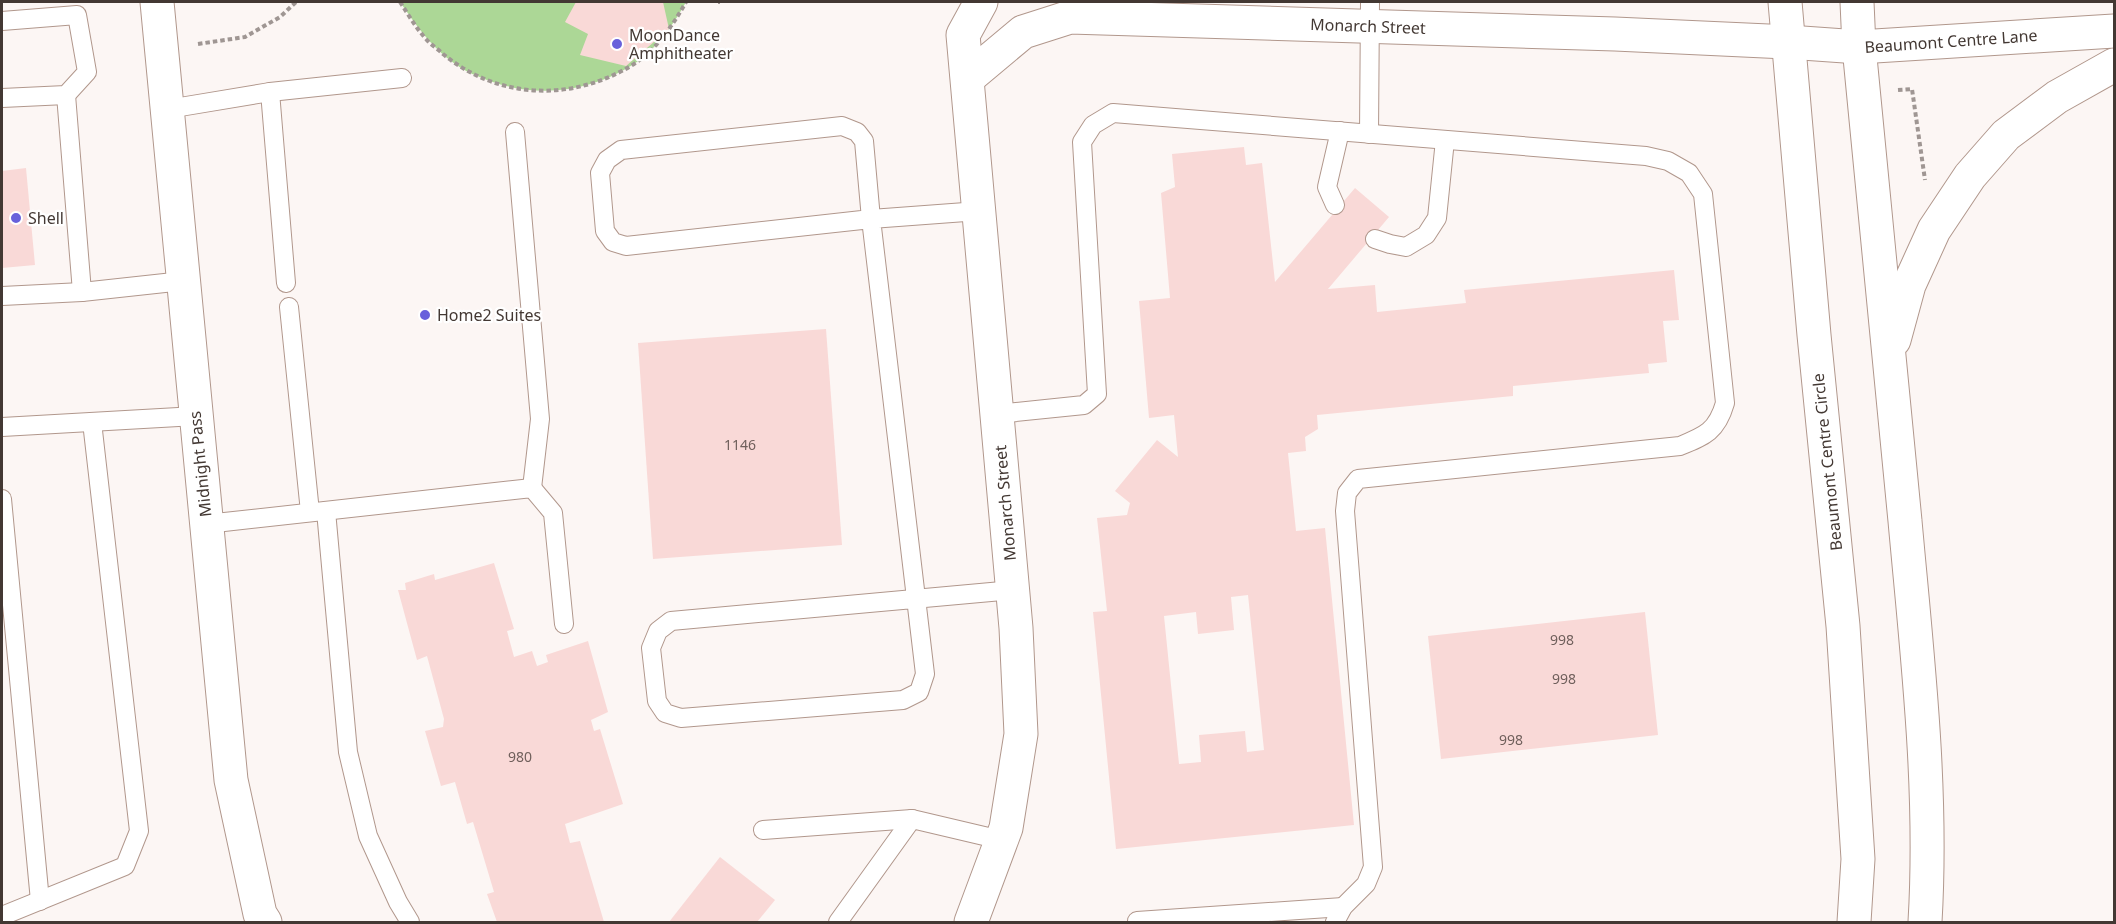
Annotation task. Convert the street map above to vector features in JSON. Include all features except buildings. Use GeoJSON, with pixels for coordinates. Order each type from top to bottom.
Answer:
{"type":"FeatureCollection","features":[{"type":"Feature","properties":{"kind":"street","name":"Midnight Pass"},"geometry":{"type":"LineString","coordinates":[[157,2],[231,780],[256,920]]}},
{"type":"Feature","properties":{"kind":"street","name":"Monarch Street"},"geometry":{"type":"LineString","coordinates":[[971,922],[1006,828],[1021,734],[1013,590],[963,35],[981,2]]}},
{"type":"Feature","properties":{"kind":"street","name":"Beaumont Centre Circle"},"geometry":{"type":"LineString","coordinates":[[1785,2],[1843,626],[1858,859],[1854,922]]}},
{"type":"Feature","properties":{"kind":"street"},"geometry":{"type":"LineString","coordinates":[[1857,2],[1859,47],[1920,682],[1928,799],[1928,876],[1925,922]]}},
{"type":"Feature","properties":{"kind":"street","name":"Monarch Street"},"geometry":{"type":"LineString","coordinates":[[968,78],[1023,32],[1070,17],[1370,14],[1788,42]]}},
{"type":"Feature","properties":{"kind":"street","name":"Beaumont Centre Lane"},"geometry":{"type":"LineString","coordinates":[[1788,42],[1859,47],[2115,31]]}},
{"type":"Feature","properties":{"kind":"street"},"geometry":{"type":"LineString","coordinates":[[1889,359],[1909,285],[1934,230],[1970,176],[2006,135],[2057,97],[2115,65]]}},
{"type":"Feature","properties":{"kind":"lane"},"geometry":{"type":"LineString","coordinates":[[1370,14],[1370,134]]}},
{"type":"Feature","properties":{"kind":"lane"},"geometry":{"type":"LineString","coordinates":[[2,21],[77,15],[87,72],[66,95],[2,98]]}},
{"type":"Feature","properties":{"kind":"lane"},"geometry":{"type":"LineString","coordinates":[[168,109],[270,92],[402,78]]}},
{"type":"Feature","properties":{"kind":"lane"},"geometry":{"type":"LineString","coordinates":[[270,92],[286,283]]}},
{"type":"Feature","properties":{"kind":"lane"},"geometry":{"type":"LineString","coordinates":[[66,95],[82,292]]}},
{"type":"Feature","properties":{"kind":"lane"},"geometry":{"type":"LineString","coordinates":[[997,414],[1084,405],[1097,394],[1082,142],[1093,125],[1113,113],[1646,156],[1668,161],[1689,173],[1702,194],[1725,403],[1720,419],[1705,436],[1680,446],[1358,479],[1347,493],[1345,511],[1372,867],[1366,884],[1339,915],[1137,921]]}},
{"type":"Feature","properties":{"kind":"lane"},"geometry":{"type":"LineString","coordinates":[[979,212],[871,219],[626,246],[613,242],[605,231],[600,173],[607,160],[621,150],[842,126],[857,132],[864,141],[871,219],[916,600],[925,674],[919,692],[903,700],[681,718],[665,713],[657,701],[651,648],[658,631],[671,621],[916,600],[1013,590]]}},
{"type":"Feature","properties":{"kind":"lane"},"geometry":{"type":"LineString","coordinates":[[1335,206],[1327,188],[1340,131]]}},
{"type":"Feature","properties":{"kind":"lane"},"geometry":{"type":"LineString","coordinates":[[514,132],[540,419],[532,488],[553,513],[564,624]]}},
{"type":"Feature","properties":{"kind":"lane"},"geometry":{"type":"LineString","coordinates":[[1375,239],[1406,247],[1426,235],[1437,218],[1445,140]]}},
{"type":"Feature","properties":{"kind":"lane"},"geometry":{"type":"LineString","coordinates":[[2,296],[82,292],[183,281]]}},
{"type":"Feature","properties":{"kind":"lane"},"geometry":{"type":"LineString","coordinates":[[289,307],[318,511],[348,752],[368,836],[398,902],[410,922]]}},
{"type":"Feature","properties":{"kind":"lane"},"geometry":{"type":"LineString","coordinates":[[2,427],[196,416]]}},
{"type":"Feature","properties":{"kind":"lane"},"geometry":{"type":"LineString","coordinates":[[2,916],[125,866],[139,831],[92,422]]}},
{"type":"Feature","properties":{"kind":"lane"},"geometry":{"type":"LineString","coordinates":[[206,524],[532,488]]}},
{"type":"Feature","properties":{"kind":"lane"},"geometry":{"type":"LineString","coordinates":[[2,499],[40,901]]}},
{"type":"Feature","properties":{"kind":"lane"},"geometry":{"type":"LineString","coordinates":[[763,830],[912,819],[1001,840]]}},
{"type":"Feature","properties":{"kind":"lane"},"geometry":{"type":"LineString","coordinates":[[838,922],[912,819]]}},
{"type":"Feature","properties":{"kind":"path"},"geometry":{"type":"LineString","coordinates":[[198,44],[245,37],[280,17],[296,2]]}},
{"type":"Feature","properties":{"kind":"path"},"geometry":{"type":"LineString","coordinates":[[400,2],[426,40],[462,69],[504,87],[550,92],[595,84],[635,63],[669,31],[686,2]]}},
{"type":"Feature","properties":{"kind":"path"},"geometry":{"type":"LineString","coordinates":[[1892,90],[1912,89],[1925,183]]}},
{"type":"Feature","properties":{"kind":"green space"},"geometry":{"type":"Polygon","coordinates":[[[400,2],[686,2],[664,36],[634,64],[598,82],[560,90],[540,91],[501,85],[461,68],[434,46],[400,2]]]}},
{"type":"Feature","properties":{"kind":"place","name":"MoonDance Amphitheater"},"geometry":{"type":"Point","coordinates":[617,44]}},
{"type":"Feature","properties":{"kind":"place","name":"Shell"},"geometry":{"type":"Point","coordinates":[16,218]}},
{"type":"Feature","properties":{"kind":"place","name":"Home2 Suites"},"geometry":{"type":"Point","coordinates":[425,315]}}]}
